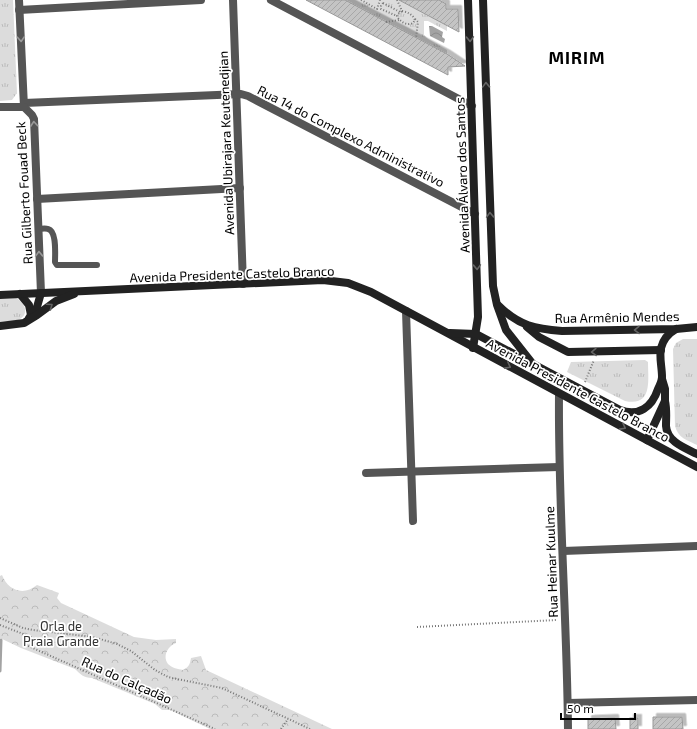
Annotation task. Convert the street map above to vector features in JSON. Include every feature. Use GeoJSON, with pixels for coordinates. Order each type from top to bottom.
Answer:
{"type":"FeatureCollection","features":[{"type":"Feature","properties":{"kind":"street","name":"Rua Gilberto Fouad Beck"},"geometry":{"type":"LineString","coordinates":[[19,0],[24,105],[34,119],[41,293]]}},
{"type":"Feature","properties":{"kind":"street"},"geometry":{"type":"LineString","coordinates":[[19,10],[201,0]]}},
{"type":"Feature","properties":{"kind":"street","name":"Avenida Ubirajara Keutenedjian"},"geometry":{"type":"LineString","coordinates":[[233,0],[243,284]]}},
{"type":"Feature","properties":{"kind":"street"},"geometry":{"type":"LineString","coordinates":[[271,0],[472,106]]}},
{"type":"Feature","properties":{"kind":"street","name":"Avenida Álvaro dos Santos"},"geometry":{"type":"LineString","coordinates":[[468,0],[478,317],[473,348]]}},
{"type":"Feature","properties":{"kind":"street","name":"Avenida Álvaro dos Santos"},"geometry":{"type":"LineString","coordinates":[[484,0],[492,278],[497,305],[506,330],[532,364]]}},
{"type":"Feature","properties":{"kind":"street","name":"Rua 14 do Complexo Administrativo"},"geometry":{"type":"LineString","coordinates":[[0,107],[236,94],[248,96],[475,214]]}},
{"type":"Feature","properties":{"kind":"street"},"geometry":{"type":"LineString","coordinates":[[37,199],[240,188]]}},
{"type":"Feature","properties":{"kind":"street","name":"Avenida Presidente Castelo Branco"},"geometry":{"type":"LineString","coordinates":[[0,295],[323,280],[348,283],[371,292],[697,467]]}},
{"type":"Feature","properties":{"kind":"street","name":"Avenida Presidente Castelo Branco"},"geometry":{"type":"LineString","coordinates":[[0,326],[24,323],[38,315],[56,301],[78,292]]}},
{"type":"Feature","properties":{"kind":"street"},"geometry":{"type":"LineString","coordinates":[[24,323],[37,307],[41,293]]}},
{"type":"Feature","properties":{"kind":"street"},"geometry":{"type":"LineString","coordinates":[[20,294],[29,305],[31,315]]}},
{"type":"Feature","properties":{"kind":"street","name":"Rua Armênio Mendes"},"geometry":{"type":"LineString","coordinates":[[497,305],[525,325],[562,331],[676,329],[697,327]]}},
{"type":"Feature","properties":{"kind":"street"},"geometry":{"type":"LineString","coordinates":[[406,311],[413,520]]}},
{"type":"Feature","properties":{"kind":"street"},"geometry":{"type":"LineString","coordinates":[[525,325],[539,337],[568,352],[661,350]]}},
{"type":"Feature","properties":{"kind":"street"},"geometry":{"type":"LineString","coordinates":[[676,329],[667,336],[661,350],[662,378],[665,389],[667,411],[666,426],[668,434],[674,442],[697,454]]}},
{"type":"Feature","properties":{"kind":"street","name":"Avenida Presidente Castelo Branco"},"geometry":{"type":"LineString","coordinates":[[447,333],[476,334],[627,412],[639,411],[649,405],[657,393],[662,378]]}},
{"type":"Feature","properties":{"kind":"street","name":"Rua Heinar Kuulme"},"geometry":{"type":"LineString","coordinates":[[559,394],[559,467],[568,729]]}},
{"type":"Feature","properties":{"kind":"street"},"geometry":{"type":"LineString","coordinates":[[647,440],[665,401]]}},
{"type":"Feature","properties":{"kind":"street"},"geometry":{"type":"LineString","coordinates":[[686,461],[697,460]]}},
{"type":"Feature","properties":{"kind":"street"},"geometry":{"type":"LineString","coordinates":[[366,473],[559,467]]}},
{"type":"Feature","properties":{"kind":"street"},"geometry":{"type":"LineString","coordinates":[[563,551],[697,546]]}},
{"type":"Feature","properties":{"kind":"street"},"geometry":{"type":"LineString","coordinates":[[568,703],[697,700]]}},
{"type":"Feature","properties":{"kind":"lane"},"geometry":{"type":"LineString","coordinates":[[38,229],[51,230],[54,236],[55,262],[57,265],[97,265]]}},
{"type":"Feature","properties":{"kind":"path"},"geometry":{"type":"LineString","coordinates":[[361,0],[377,9],[381,1]]}},
{"type":"Feature","properties":{"kind":"path"},"geometry":{"type":"LineString","coordinates":[[396,0],[401,12]]}},
{"type":"Feature","properties":{"kind":"path"},"geometry":{"type":"LineString","coordinates":[[381,1],[401,12],[410,14],[418,22],[416,38]]}},
{"type":"Feature","properties":{"kind":"path"},"geometry":{"type":"LineString","coordinates":[[381,1],[381,9],[397,16],[399,20]]}},
{"type":"Feature","properties":{"kind":"path"},"geometry":{"type":"LineString","coordinates":[[397,16],[401,12]]}},
{"type":"Feature","properties":{"kind":"path"},"geometry":{"type":"LineString","coordinates":[[386,22],[399,20],[411,24],[414,22],[414,18]]}},
{"type":"Feature","properties":{"kind":"path"},"geometry":{"type":"LineString","coordinates":[[582,390],[597,352]]}},
{"type":"Feature","properties":{"kind":"path"},"geometry":{"type":"LineString","coordinates":[[0,618],[23,628],[93,637],[117,644],[131,651],[155,670],[168,677],[222,688],[310,729]]}},
{"type":"Feature","properties":{"kind":"path"},"geometry":{"type":"LineString","coordinates":[[417,627],[564,619]]}},
{"type":"Feature","properties":{"kind":"path","name":"Rua do Calçadão"},"geometry":{"type":"LineString","coordinates":[[0,625],[31,637],[26,645],[215,729]]}},
{"type":"Feature","properties":{"kind":"path"},"geometry":{"type":"LineString","coordinates":[[281,729],[288,719]]}},
{"type":"Feature","properties":{"kind":"green space"},"geometry":{"type":"Polygon","coordinates":[[[0,0],[13,0],[17,93],[12,100],[0,101],[0,0]]]}},
{"type":"Feature","properties":{"kind":"green space"},"geometry":{"type":"Polygon","coordinates":[[[345,0],[399,0],[447,25],[447,31],[428,21],[424,21],[424,35],[447,50],[447,54],[345,0]]]}},
{"type":"Feature","properties":{"kind":"green space"},"geometry":{"type":"Polygon","coordinates":[[[16,298],[25,308],[25,314],[23,317],[16,321],[0,322],[0,299],[16,298]]]}},
{"type":"Feature","properties":{"kind":"green space"},"geometry":{"type":"Polygon","coordinates":[[[683,339],[697,339],[697,445],[681,436],[676,430],[675,426],[673,349],[676,343],[683,339]]]}},
{"type":"Feature","properties":{"kind":"green space"},"geometry":{"type":"Polygon","coordinates":[[[645,360],[648,362],[647,390],[645,396],[634,402],[625,401],[567,372],[571,362],[645,360]]]}},
{"type":"Feature","properties":{"kind":"green space","name":"Orla de Praia Grande"},"geometry":{"type":"Polygon","coordinates":[[[2,575],[8,585],[17,590],[27,590],[37,585],[59,593],[57,598],[61,603],[134,637],[156,640],[176,639],[176,643],[168,649],[166,655],[166,661],[171,666],[183,670],[189,665],[191,658],[201,656],[206,670],[332,729],[210,729],[170,710],[162,710],[155,704],[84,676],[75,669],[21,648],[0,638],[0,576],[2,575]]]}},
{"type":"Feature","properties":{"kind":"water"},"geometry":{"type":"Polygon","coordinates":[[[429,26],[443,32],[442,37],[445,39],[444,43],[430,36],[429,26]]]}},
{"type":"Feature","properties":{"kind":"building"},"geometry":{"type":"Polygon","coordinates":[[[306,0],[345,0],[447,54],[465,66],[448,67],[448,75],[306,0]]]}},
{"type":"Feature","properties":{"kind":"building"},"geometry":{"type":"Polygon","coordinates":[[[399,0],[439,0],[446,4],[446,9],[458,9],[459,32],[399,0]]]}},
{"type":"Feature","properties":{"kind":"building"},"geometry":{"type":"Polygon","coordinates":[[[653,717],[682,717],[683,729],[653,729],[653,717]]]}},
{"type":"Feature","properties":{"kind":"building"},"geometry":{"type":"Polygon","coordinates":[[[615,718],[616,729],[588,729],[588,719],[615,718]]]}},
{"type":"Feature","properties":{"kind":"building"},"geometry":{"type":"Polygon","coordinates":[[[630,718],[638,718],[638,729],[630,729],[630,718]]]}},
{"type":"Feature","properties":{"kind":"waterway"},"geometry":{"type":"LineString","coordinates":[[0,671],[1,640]]}},
{"type":"Feature","properties":{"kind":"district","name":"MIRIM"},"geometry":{"type":"Point","coordinates":[577,57]}}]}
